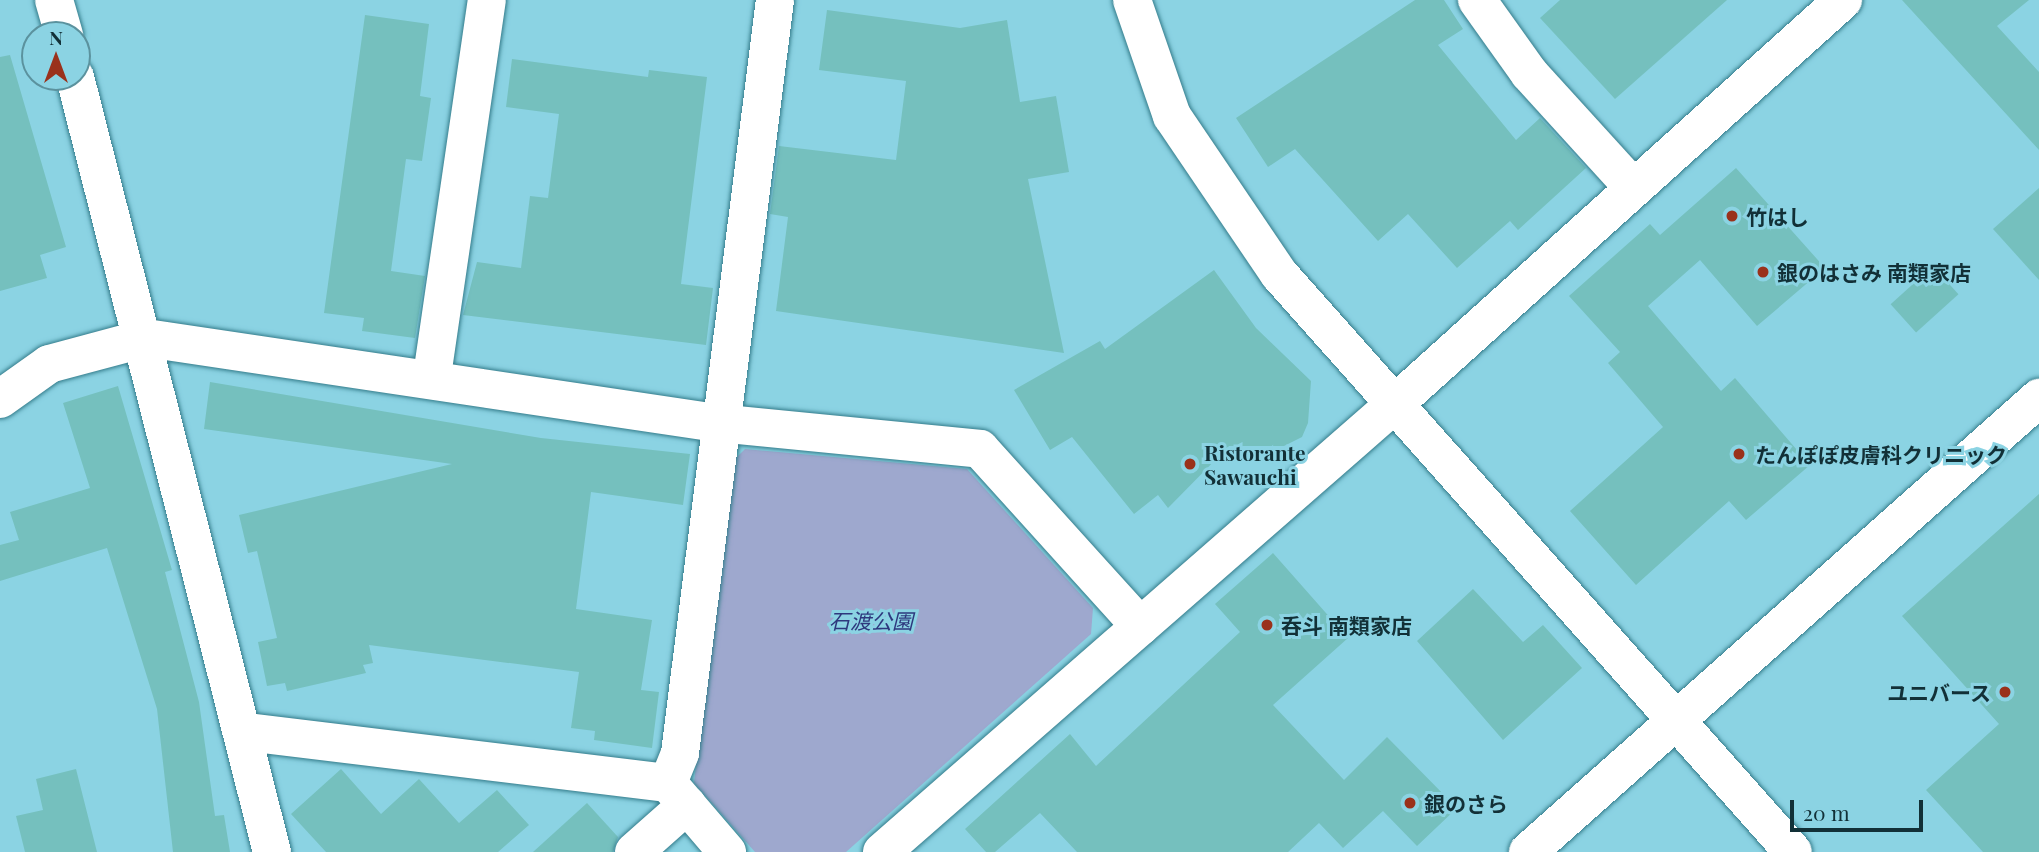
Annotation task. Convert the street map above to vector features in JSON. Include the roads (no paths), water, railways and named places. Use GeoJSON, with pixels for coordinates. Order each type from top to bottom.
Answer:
{"type":"FeatureCollection","features":[{"type":"Feature","properties":{"kind":"street"},"geometry":{"type":"LineString","coordinates":[[54,0],[60,21]]}},
{"type":"Feature","properties":{"kind":"street"},"geometry":{"type":"LineString","coordinates":[[432,376],[486,0]]}},
{"type":"Feature","properties":{"kind":"street"},"geometry":{"type":"LineString","coordinates":[[635,852],[677,794],[717,423],[775,0]]}},
{"type":"Feature","properties":{"kind":"street"},"geometry":{"type":"LineString","coordinates":[[1132,0],[1172,116],[1216,189],[1279,274],[1398,401],[1793,852]]}},
{"type":"Feature","properties":{"kind":"street"},"geometry":{"type":"LineString","coordinates":[[1477,0],[1529,73],[1632,186]]}},
{"type":"Feature","properties":{"kind":"street"},"geometry":{"type":"LineString","coordinates":[[882,852],[1398,401],[1632,186],[1843,0]]}},
{"type":"Feature","properties":{"kind":"street"},"geometry":{"type":"LineString","coordinates":[[79,91],[146,338],[246,732],[272,852]]}},
{"type":"Feature","properties":{"kind":"street"},"geometry":{"type":"LineString","coordinates":[[0,399],[49,364],[146,338],[432,376],[717,423],[980,449],[1140,626]]}},
{"type":"Feature","properties":{"kind":"street"},"geometry":{"type":"LineString","coordinates":[[1528,852],[2039,398]]}},
{"type":"Feature","properties":{"kind":"street"},"geometry":{"type":"LineString","coordinates":[[246,732],[677,794],[727,852]]}},
{"type":"Feature","properties":{"kind":"place","name":"竹はし"},"geometry":{"type":"Point","coordinates":[1732,216]}},
{"type":"Feature","properties":{"kind":"place","name":"銀のはさみ 南類家店"},"geometry":{"type":"Point","coordinates":[1763,272]}},
{"type":"Feature","properties":{"kind":"place","name":"たんぽぽ皮膚科クリニック"},"geometry":{"type":"Point","coordinates":[1739,454]}},
{"type":"Feature","properties":{"kind":"place","name":"Ristorante Sawauchi"},"geometry":{"type":"Point","coordinates":[1190,464]}},
{"type":"Feature","properties":{"kind":"place","name":"呑斗 南類家店"},"geometry":{"type":"Point","coordinates":[1267,625]}},
{"type":"Feature","properties":{"kind":"place","name":"ユニバース"},"geometry":{"type":"Point","coordinates":[2005,692]}},
{"type":"Feature","properties":{"kind":"place","name":"銀のさら"},"geometry":{"type":"Point","coordinates":[1410,803]}},
{"type":"Feature","properties":{"kind":"park label","name":"石渡公園"},"geometry":{"type":"Point","coordinates":[871,620]}}]}
